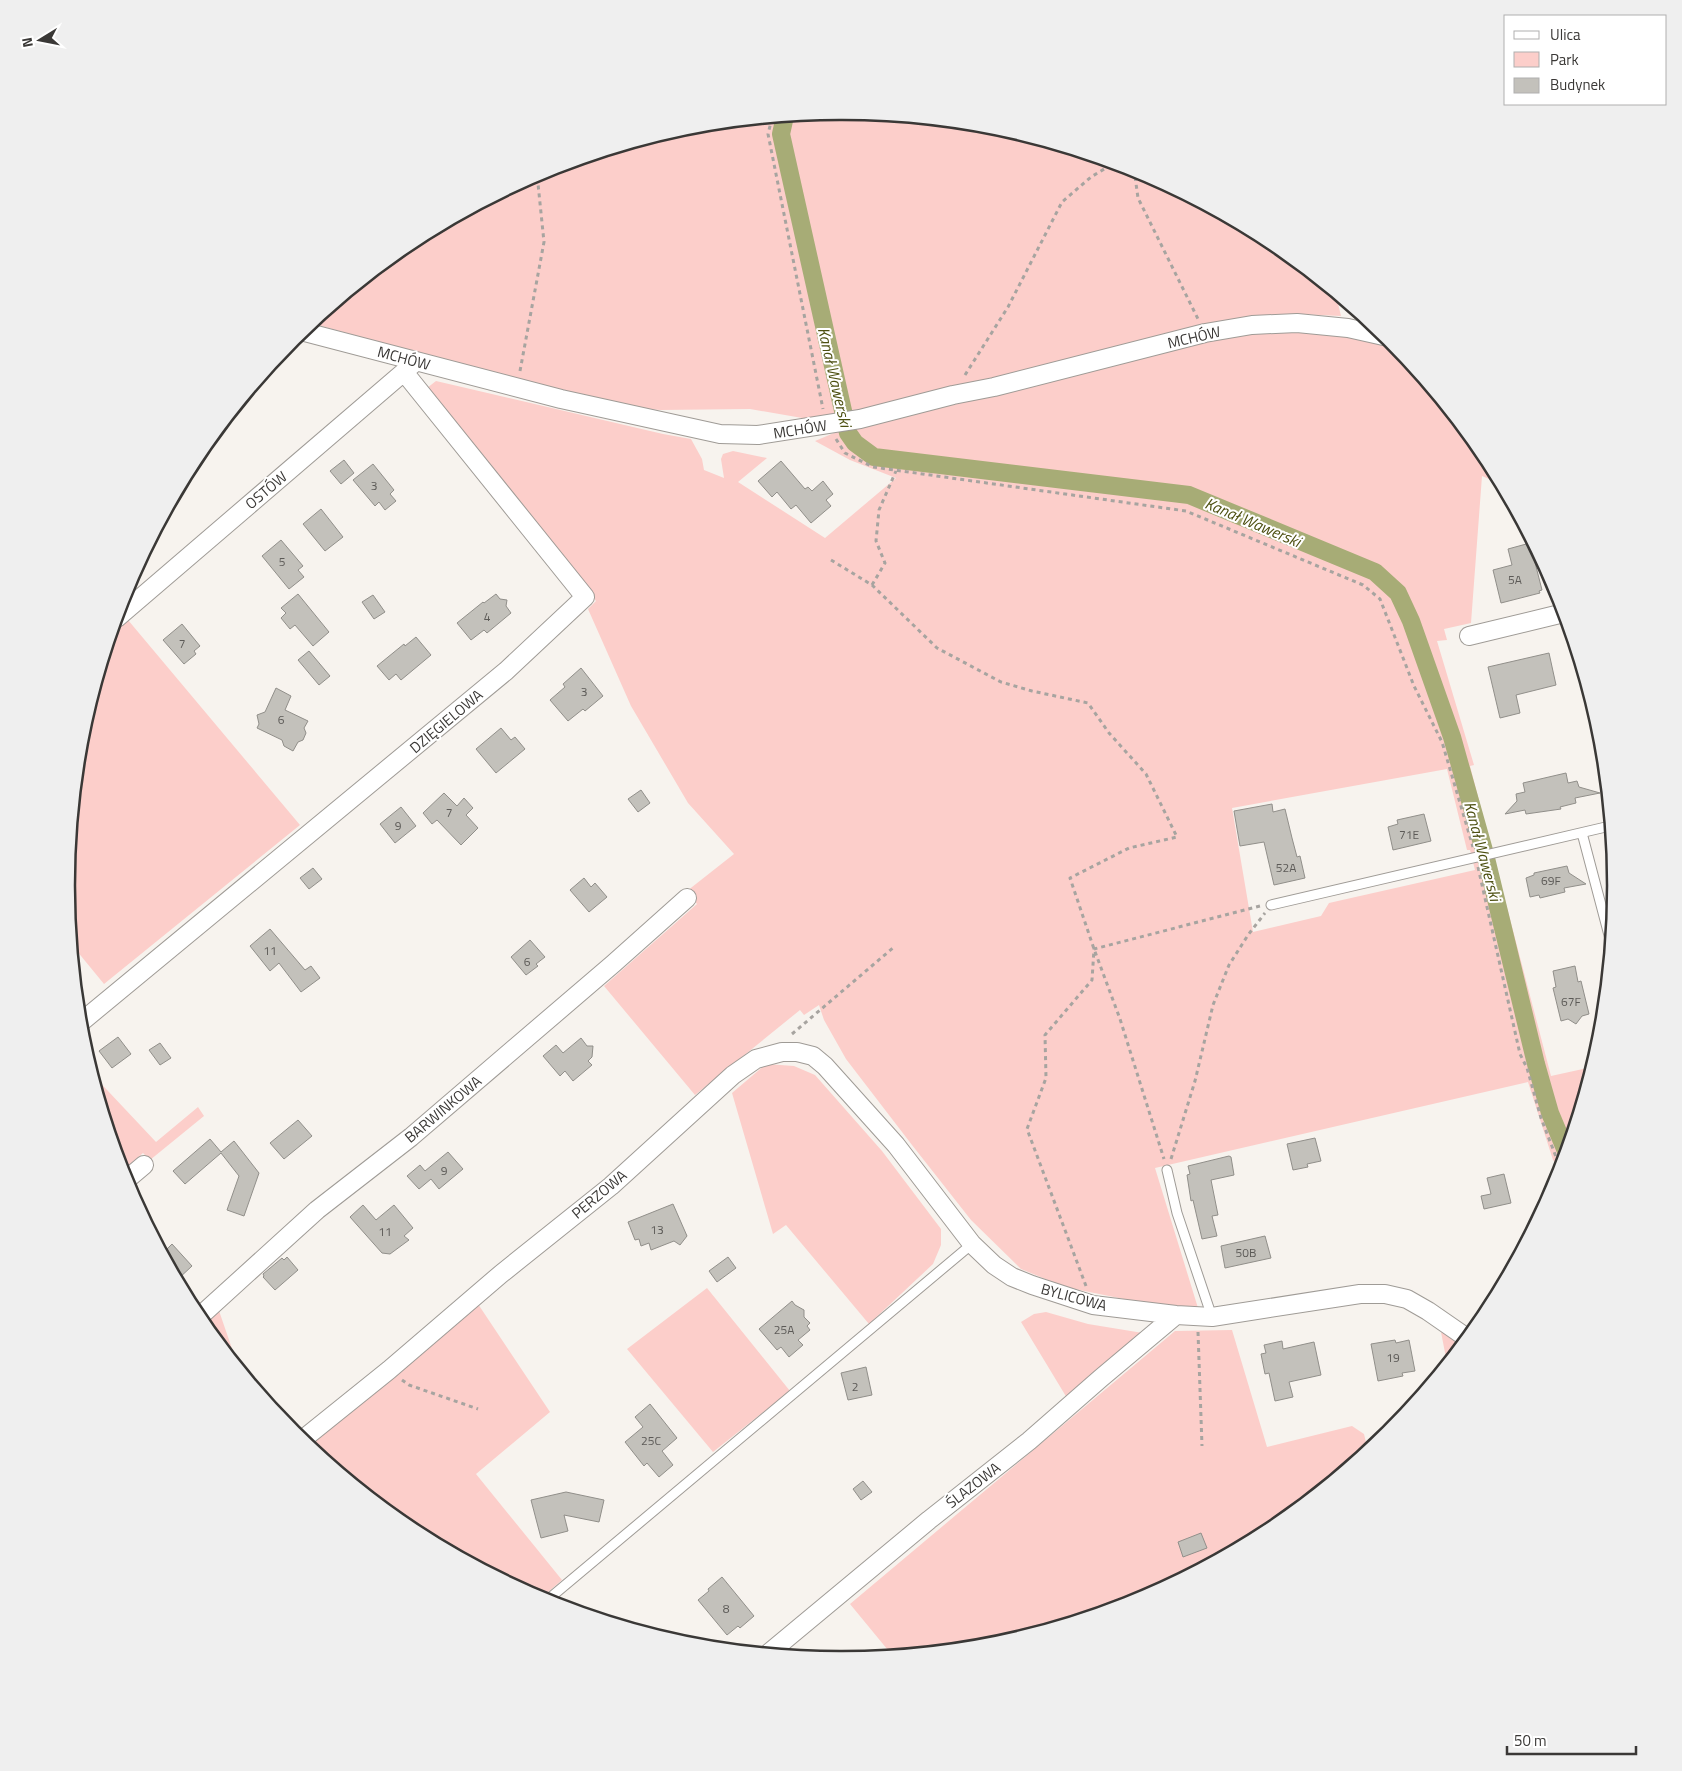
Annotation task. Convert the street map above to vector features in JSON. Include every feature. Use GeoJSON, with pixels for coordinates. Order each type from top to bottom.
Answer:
{"type":"FeatureCollection","features":[{"type":"Feature","properties":{"kind":"street","name":"MCHÓW"},"geometry":{"type":"LineString","coordinates":[[310,334],[410,366],[720,434],[758,435],[860,419],[1205,333],[1252,325],[1297,322],[1348,328],[1371,333]]}},
{"type":"Feature","properties":{"kind":"street","name":"OSTÓW"},"geometry":{"type":"LineString","coordinates":[[127,609],[410,366]]}},
{"type":"Feature","properties":{"kind":"street","name":"DZIĘGIELOWA"},"geometry":{"type":"LineString","coordinates":[[87,1017],[506,671],[586,597],[410,366]]}},
{"type":"Feature","properties":{"kind":"street"},"geometry":{"type":"LineString","coordinates":[[1469,636],[1557,615]]}},
{"type":"Feature","properties":{"kind":"street","name":"BARWINKOWA"},"geometry":{"type":"LineString","coordinates":[[205,1312],[317,1210],[411,1137],[687,898]]}},
{"type":"Feature","properties":{"kind":"street","name":"BYLICOWA"},"geometry":{"type":"LineString","coordinates":[[768,1054],[797,1052],[813,1056],[825,1066],[896,1145],[972,1244],[994,1265],[1012,1277],[1093,1304],[1176,1316],[1206,1317],[1360,1294],[1386,1294],[1407,1299],[1462,1334]]}},
{"type":"Feature","properties":{"kind":"street","name":"PERZOWA"},"geometry":{"type":"LineString","coordinates":[[308,1435],[389,1370],[501,1274],[611,1186],[733,1075],[756,1059],[768,1054]]}},
{"type":"Feature","properties":{"kind":"street"},"geometry":{"type":"LineString","coordinates":[[132,1175],[144,1165]]}},
{"type":"Feature","properties":{"kind":"street","name":"ŚLAZOWA"},"geometry":{"type":"LineString","coordinates":[[775,1648],[929,1520],[1029,1441],[1176,1316]]}},
{"type":"Feature","properties":{"kind":"lane"},"geometry":{"type":"LineString","coordinates":[[1271,904],[1604,827]]}},
{"type":"Feature","properties":{"kind":"lane"},"geometry":{"type":"LineString","coordinates":[[1582,833],[1606,922]]}},
{"type":"Feature","properties":{"kind":"lane"},"geometry":{"type":"LineString","coordinates":[[1167,1170],[1206,1317]]}},
{"type":"Feature","properties":{"kind":"lane"},"geometry":{"type":"LineString","coordinates":[[554,1595],[972,1244]]}},
{"type":"Feature","properties":{"kind":"path"},"geometry":{"type":"LineString","coordinates":[[771,123],[768,134],[826,425],[845,453],[873,467],[896,471],[1186,511],[1363,585],[1380,599],[1414,686],[1442,742],[1476,857],[1520,1054],[1527,1068],[1544,1126],[1557,1158]]}},
{"type":"Feature","properties":{"kind":"path"},"geometry":{"type":"LineString","coordinates":[[953,395],[1008,307],[1062,202],[1106,167]]}},
{"type":"Feature","properties":{"kind":"path"},"geometry":{"type":"LineString","coordinates":[[1135,179],[1138,198],[1205,333]]}},
{"type":"Feature","properties":{"kind":"path"},"geometry":{"type":"LineString","coordinates":[[516,388],[544,242],[537,183]]}},
{"type":"Feature","properties":{"kind":"path"},"geometry":{"type":"LineString","coordinates":[[872,585],[885,563],[876,541],[879,510],[896,471]]}},
{"type":"Feature","properties":{"kind":"path"},"geometry":{"type":"LineString","coordinates":[[831,560],[872,585],[937,648],[1001,682],[1088,703],[1109,733],[1146,774],[1177,837],[1129,848],[1070,878],[1120,1019],[1167,1170]]}},
{"type":"Feature","properties":{"kind":"path"},"geometry":{"type":"LineString","coordinates":[[1094,949],[1271,904]]}},
{"type":"Feature","properties":{"kind":"path"},"geometry":{"type":"LineString","coordinates":[[1167,1170],[1195,1081],[1213,1005],[1229,965],[1271,904]]}},
{"type":"Feature","properties":{"kind":"path"},"geometry":{"type":"LineString","coordinates":[[790,1036],[894,947]]}},
{"type":"Feature","properties":{"kind":"path"},"geometry":{"type":"LineString","coordinates":[[1093,1304],[1027,1129],[1046,1078],[1045,1035],[1092,980],[1094,949]]}},
{"type":"Feature","properties":{"kind":"path"},"geometry":{"type":"LineString","coordinates":[[1202,1446],[1198,1343],[1206,1317]]}},
{"type":"Feature","properties":{"kind":"path"},"geometry":{"type":"LineString","coordinates":[[389,1370],[408,1385],[478,1409]]}},
{"type":"Feature","properties":{"kind":"green space"},"geometry":{"type":"Polygon","coordinates":[[[841,119],[941,126],[990,134],[1087,160],[1180,198],[1224,222],[1267,249],[1307,278],[1338,303],[1341,316],[1298,314],[1252,317],[858,412],[808,419],[750,409],[661,410],[630,408],[424,355],[319,325],[375,278],[415,249],[458,222],[502,198],[548,178],[595,160],[692,134],[741,126],[791,121],[841,119]]]}},
{"type":"Feature","properties":{"kind":"green space"},"geometry":{"type":"Polygon","coordinates":[[[1297,331],[1347,336],[1382,343],[1417,380],[1449,419],[1490,479],[1482,476],[1471,623],[1444,629],[1447,640],[1437,641],[1474,765],[1470,766],[1551,1076],[1584,1069],[1555,1162],[1528,1082],[1155,1168],[1198,1308],[1158,1306],[1065,1287],[1021,1269],[971,1220],[846,1059],[824,1020],[819,1005],[804,1015],[800,1010],[695,1095],[604,986],[697,904],[687,891],[734,854],[688,803],[631,706],[588,609],[596,601],[499,475],[427,388],[436,381],[691,439],[702,459],[704,470],[724,478],[721,459],[723,454],[733,451],[767,458],[738,482],[825,538],[896,478],[850,460],[815,441],[841,430],[1207,342],[1252,333],[1297,331]],[[1447,769],[1232,808],[1253,932],[1321,916],[1329,903],[1475,870],[1470,850],[1467,850],[1447,769]]]}},
{"type":"Feature","properties":{"kind":"green space"},"geometry":{"type":"Polygon","coordinates":[[[128,620],[300,825],[104,984],[79,953],[75,885],[77,835],[90,736],[101,687],[121,626],[128,620]]]}},
{"type":"Feature","properties":{"kind":"green space"},"geometry":{"type":"Polygon","coordinates":[[[766,1064],[794,1066],[815,1075],[882,1151],[941,1229],[941,1245],[933,1264],[869,1324],[786,1225],[773,1234],[732,1093],[766,1064]]]}},
{"type":"Feature","properties":{"kind":"green space"},"geometry":{"type":"Polygon","coordinates":[[[101,1083],[156,1142],[198,1107],[204,1116],[150,1160],[143,1153],[128,1166],[101,1083]]]}},
{"type":"Feature","properties":{"kind":"green space"},"geometry":{"type":"Polygon","coordinates":[[[707,1288],[790,1391],[713,1452],[627,1349],[707,1288]]]}},
{"type":"Feature","properties":{"kind":"green space"},"geometry":{"type":"Polygon","coordinates":[[[478,1304],[550,1412],[476,1474],[562,1580],[547,1593],[502,1573],[458,1549],[415,1522],[375,1493],[314,1440],[478,1304]]]}},
{"type":"Feature","properties":{"kind":"green space"},"geometry":{"type":"Polygon","coordinates":[[[217,1305],[233,1352],[233,1352],[207,1315],[217,1305]]]}},
{"type":"Feature","properties":{"kind":"green space"},"geometry":{"type":"Polygon","coordinates":[[[1046,1312],[1088,1324],[1149,1334],[1067,1398],[1021,1322],[1034,1314],[1046,1312]]]}},
{"type":"Feature","properties":{"kind":"green space"},"geometry":{"type":"Polygon","coordinates":[[[1232,1330],[1267,1447],[1352,1426],[1364,1434],[1366,1443],[1307,1493],[1267,1522],[1224,1549],[1180,1573],[1134,1593],[1087,1611],[990,1637],[941,1645],[888,1650],[850,1604],[1175,1331],[1232,1330]]]}},
{"type":"Feature","properties":{"kind":"green space"},"geometry":{"type":"Polygon","coordinates":[[[1441,1332],[1452,1336],[1457,1341],[1446,1356],[1441,1332]]]}},
{"type":"Feature","properties":{"kind":"building"},"geometry":{"type":"Polygon","coordinates":[[[344,460],[354,473],[341,484],[330,471],[344,460]]]}},
{"type":"Feature","properties":{"kind":"building"},"geometry":{"type":"Polygon","coordinates":[[[781,461],[805,489],[808,487],[812,491],[823,481],[833,494],[826,500],[831,506],[811,523],[796,505],[791,509],[777,492],[772,497],[758,481],[781,461]]]}},
{"type":"Feature","properties":{"kind":"building"},"geometry":{"type":"Polygon","coordinates":[[[373,464],[394,490],[390,494],[396,501],[385,510],[379,502],[375,506],[353,480],[373,464]]]}},
{"type":"Feature","properties":{"kind":"building"},"geometry":{"type":"Polygon","coordinates":[[[321,509],[343,537],[325,551],[303,524],[321,509]]]}},
{"type":"Feature","properties":{"kind":"building"},"geometry":{"type":"Polygon","coordinates":[[[281,540],[303,566],[298,570],[304,577],[289,589],[262,556],[281,540]]]}},
{"type":"Feature","properties":{"kind":"building"},"geometry":{"type":"Polygon","coordinates":[[[1526,544],[1535,561],[1542,590],[1539,591],[1540,593],[1501,603],[1493,570],[1512,565],[1508,549],[1526,544]]]}},
{"type":"Feature","properties":{"kind":"building"},"geometry":{"type":"Polygon","coordinates":[[[298,594],[329,632],[313,646],[295,625],[290,629],[281,618],[286,613],[281,608],[298,594]]]}},
{"type":"Feature","properties":{"kind":"building"},"geometry":{"type":"Polygon","coordinates":[[[496,594],[500,599],[507,600],[506,606],[511,613],[487,633],[484,630],[471,640],[457,623],[496,594]]]}},
{"type":"Feature","properties":{"kind":"building"},"geometry":{"type":"Polygon","coordinates":[[[373,595],[385,612],[374,619],[362,602],[373,595]]]}},
{"type":"Feature","properties":{"kind":"building"},"geometry":{"type":"Polygon","coordinates":[[[182,624],[200,646],[194,651],[196,654],[184,664],[163,640],[182,624]]]}},
{"type":"Feature","properties":{"kind":"building"},"geometry":{"type":"Polygon","coordinates":[[[416,637],[431,655],[401,680],[396,674],[389,680],[377,666],[404,644],[405,646],[416,637]]]}},
{"type":"Feature","properties":{"kind":"building"},"geometry":{"type":"Polygon","coordinates":[[[309,651],[330,676],[319,685],[298,660],[309,651]]]}},
{"type":"Feature","properties":{"kind":"building"},"geometry":{"type":"Polygon","coordinates":[[[1549,653],[1556,685],[1516,695],[1520,713],[1500,718],[1488,667],[1549,653]]]}},
{"type":"Feature","properties":{"kind":"building"},"geometry":{"type":"Polygon","coordinates":[[[581,668],[603,696],[585,711],[583,709],[568,721],[550,700],[565,687],[563,684],[581,668]]]}},
{"type":"Feature","properties":{"kind":"building"},"geometry":{"type":"Polygon","coordinates":[[[276,688],[291,696],[285,710],[308,721],[304,728],[306,733],[303,740],[298,742],[293,751],[284,746],[282,740],[257,728],[259,724],[257,715],[265,712],[276,688]]]}},
{"type":"Feature","properties":{"kind":"building"},"geometry":{"type":"Polygon","coordinates":[[[501,728],[511,740],[515,737],[525,749],[496,773],[476,749],[501,728]]]}},
{"type":"Feature","properties":{"kind":"building"},"geometry":{"type":"Polygon","coordinates":[[[1566,773],[1568,783],[1577,781],[1579,787],[1600,793],[1575,798],[1576,803],[1560,807],[1561,809],[1526,814],[1525,810],[1505,814],[1517,801],[1516,794],[1525,792],[1523,783],[1566,773]]]}},
{"type":"Feature","properties":{"kind":"building"},"geometry":{"type":"Polygon","coordinates":[[[641,790],[650,803],[638,812],[628,799],[641,790]]]}},
{"type":"Feature","properties":{"kind":"building"},"geometry":{"type":"Polygon","coordinates":[[[444,793],[457,806],[464,798],[473,808],[466,815],[478,828],[461,845],[437,820],[432,824],[423,813],[444,793]]]}},
{"type":"Feature","properties":{"kind":"building"},"geometry":{"type":"Polygon","coordinates":[[[1272,804],[1273,812],[1285,809],[1297,857],[1300,856],[1305,878],[1274,885],[1264,842],[1240,846],[1234,811],[1272,804]]]}},
{"type":"Feature","properties":{"kind":"building"},"geometry":{"type":"Polygon","coordinates":[[[401,807],[416,826],[395,843],[380,824],[401,807]]]}},
{"type":"Feature","properties":{"kind":"building"},"geometry":{"type":"Polygon","coordinates":[[[1424,814],[1431,841],[1393,850],[1388,827],[1398,824],[1397,820],[1424,814]]]}},
{"type":"Feature","properties":{"kind":"building"},"geometry":{"type":"Polygon","coordinates":[[[1567,866],[1569,873],[1586,884],[1564,888],[1565,892],[1540,898],[1539,895],[1530,897],[1526,878],[1534,875],[1534,873],[1567,866]]]}},
{"type":"Feature","properties":{"kind":"building"},"geometry":{"type":"Polygon","coordinates":[[[313,868],[322,879],[309,889],[300,878],[313,868]]]}},
{"type":"Feature","properties":{"kind":"building"},"geometry":{"type":"Polygon","coordinates":[[[584,878],[591,887],[595,883],[607,897],[589,912],[570,890],[584,878]]]}},
{"type":"Feature","properties":{"kind":"building"},"geometry":{"type":"Polygon","coordinates":[[[270,929],[305,970],[311,966],[320,978],[301,992],[279,963],[270,971],[250,946],[270,929]]]}},
{"type":"Feature","properties":{"kind":"building"},"geometry":{"type":"Polygon","coordinates":[[[530,940],[545,957],[536,964],[538,966],[526,975],[511,957],[530,940]]]}},
{"type":"Feature","properties":{"kind":"building"},"geometry":{"type":"Polygon","coordinates":[[[1575,966],[1578,982],[1581,981],[1589,1014],[1582,1016],[1576,1024],[1568,1019],[1561,1021],[1553,988],[1556,987],[1553,971],[1575,966]]]}},
{"type":"Feature","properties":{"kind":"building"},"geometry":{"type":"Polygon","coordinates":[[[118,1037],[131,1054],[112,1068],[99,1051],[118,1037]]]}},
{"type":"Feature","properties":{"kind":"building"},"geometry":{"type":"Polygon","coordinates":[[[581,1038],[587,1046],[593,1046],[592,1057],[588,1061],[592,1065],[573,1081],[565,1071],[560,1076],[543,1056],[556,1045],[563,1053],[581,1038]]]}},
{"type":"Feature","properties":{"kind":"building"},"geometry":{"type":"Polygon","coordinates":[[[160,1043],[171,1058],[160,1065],[149,1050],[160,1043]]]}},
{"type":"Feature","properties":{"kind":"building"},"geometry":{"type":"Polygon","coordinates":[[[298,1120],[312,1136],[284,1159],[270,1143],[298,1120]]]}},
{"type":"Feature","properties":{"kind":"building"},"geometry":{"type":"Polygon","coordinates":[[[1315,1138],[1321,1161],[1307,1164],[1308,1167],[1293,1170],[1287,1144],[1315,1138]]]}},
{"type":"Feature","properties":{"kind":"building"},"geometry":{"type":"Polygon","coordinates":[[[210,1139],[221,1152],[234,1141],[259,1173],[244,1216],[227,1210],[239,1176],[221,1153],[185,1184],[173,1171],[210,1139]]]}},
{"type":"Feature","properties":{"kind":"building"},"geometry":{"type":"Polygon","coordinates":[[[448,1152],[463,1169],[439,1189],[431,1179],[419,1189],[407,1176],[420,1165],[425,1171],[448,1152]]]}},
{"type":"Feature","properties":{"kind":"building"},"geometry":{"type":"Polygon","coordinates":[[[1231,1157],[1234,1175],[1211,1180],[1218,1215],[1212,1216],[1217,1236],[1202,1239],[1193,1200],[1191,1201],[1187,1175],[1190,1174],[1188,1166],[1231,1157]]]}},
{"type":"Feature","properties":{"kind":"building"},"geometry":{"type":"Polygon","coordinates":[[[1504,1174],[1511,1203],[1484,1209],[1481,1196],[1491,1194],[1487,1178],[1504,1174]]]}},
{"type":"Feature","properties":{"kind":"building"},"geometry":{"type":"Polygon","coordinates":[[[673,1204],[687,1236],[680,1245],[674,1241],[651,1250],[649,1243],[641,1246],[639,1239],[635,1240],[628,1222],[673,1204]]]}},
{"type":"Feature","properties":{"kind":"building"},"geometry":{"type":"Polygon","coordinates":[[[363,1205],[376,1220],[394,1205],[413,1228],[404,1236],[409,1240],[390,1254],[382,1253],[350,1217],[363,1205]]]}},
{"type":"Feature","properties":{"kind":"building"},"geometry":{"type":"Polygon","coordinates":[[[1265,1236],[1271,1258],[1225,1268],[1221,1246],[1265,1236]]]}},
{"type":"Feature","properties":{"kind":"building"},"geometry":{"type":"Polygon","coordinates":[[[172,1244],[192,1266],[182,1275],[178,1268],[167,1249],[172,1244]]]}},
{"type":"Feature","properties":{"kind":"building"},"geometry":{"type":"Polygon","coordinates":[[[287,1257],[298,1270],[275,1290],[263,1277],[263,1274],[282,1258],[284,1260],[287,1257]]]}},
{"type":"Feature","properties":{"kind":"building"},"geometry":{"type":"Polygon","coordinates":[[[728,1257],[736,1268],[717,1282],[709,1271],[728,1257]]]}},
{"type":"Feature","properties":{"kind":"building"},"geometry":{"type":"Polygon","coordinates":[[[792,1301],[804,1310],[804,1317],[810,1323],[807,1326],[810,1330],[798,1340],[803,1345],[789,1357],[781,1347],[777,1350],[759,1329],[792,1301]]]}},
{"type":"Feature","properties":{"kind":"building"},"geometry":{"type":"Polygon","coordinates":[[[1395,1340],[1396,1343],[1409,1340],[1415,1371],[1402,1373],[1403,1376],[1378,1381],[1371,1344],[1395,1340]]]}},
{"type":"Feature","properties":{"kind":"building"},"geometry":{"type":"Polygon","coordinates":[[[1282,1341],[1283,1349],[1314,1342],[1321,1375],[1289,1382],[1293,1397],[1275,1401],[1269,1373],[1265,1374],[1261,1354],[1266,1353],[1264,1345],[1282,1341]]]}},
{"type":"Feature","properties":{"kind":"building"},"geometry":{"type":"Polygon","coordinates":[[[866,1367],[872,1395],[848,1400],[841,1373],[866,1367]]]}},
{"type":"Feature","properties":{"kind":"building"},"geometry":{"type":"Polygon","coordinates":[[[650,1404],[677,1438],[662,1451],[673,1465],[659,1477],[647,1463],[644,1466],[625,1442],[643,1427],[635,1417],[650,1404]]]}},
{"type":"Feature","properties":{"kind":"building"},"geometry":{"type":"Polygon","coordinates":[[[863,1481],[872,1492],[861,1500],[853,1489],[863,1481]]]}},
{"type":"Feature","properties":{"kind":"building"},"geometry":{"type":"Polygon","coordinates":[[[566,1492],[604,1500],[599,1522],[564,1515],[568,1531],[541,1538],[531,1500],[566,1492]]]}},
{"type":"Feature","properties":{"kind":"building"},"geometry":{"type":"Polygon","coordinates":[[[1201,1533],[1207,1548],[1183,1557],[1178,1542],[1201,1533]]]}},
{"type":"Feature","properties":{"kind":"building"},"geometry":{"type":"Polygon","coordinates":[[[722,1577],[754,1616],[740,1628],[738,1626],[727,1635],[698,1600],[722,1577]]]}},
{"type":"Feature","properties":{"kind":"waterway","name":"Kanał Wawerski"},"geometry":{"type":"LineString","coordinates":[[784,122],[781,134],[848,433],[855,443],[874,457],[1189,495],[1375,572],[1398,593],[1411,621],[1452,737],[1485,854],[1536,1064],[1550,1113],[1562,1142]]}}]}
